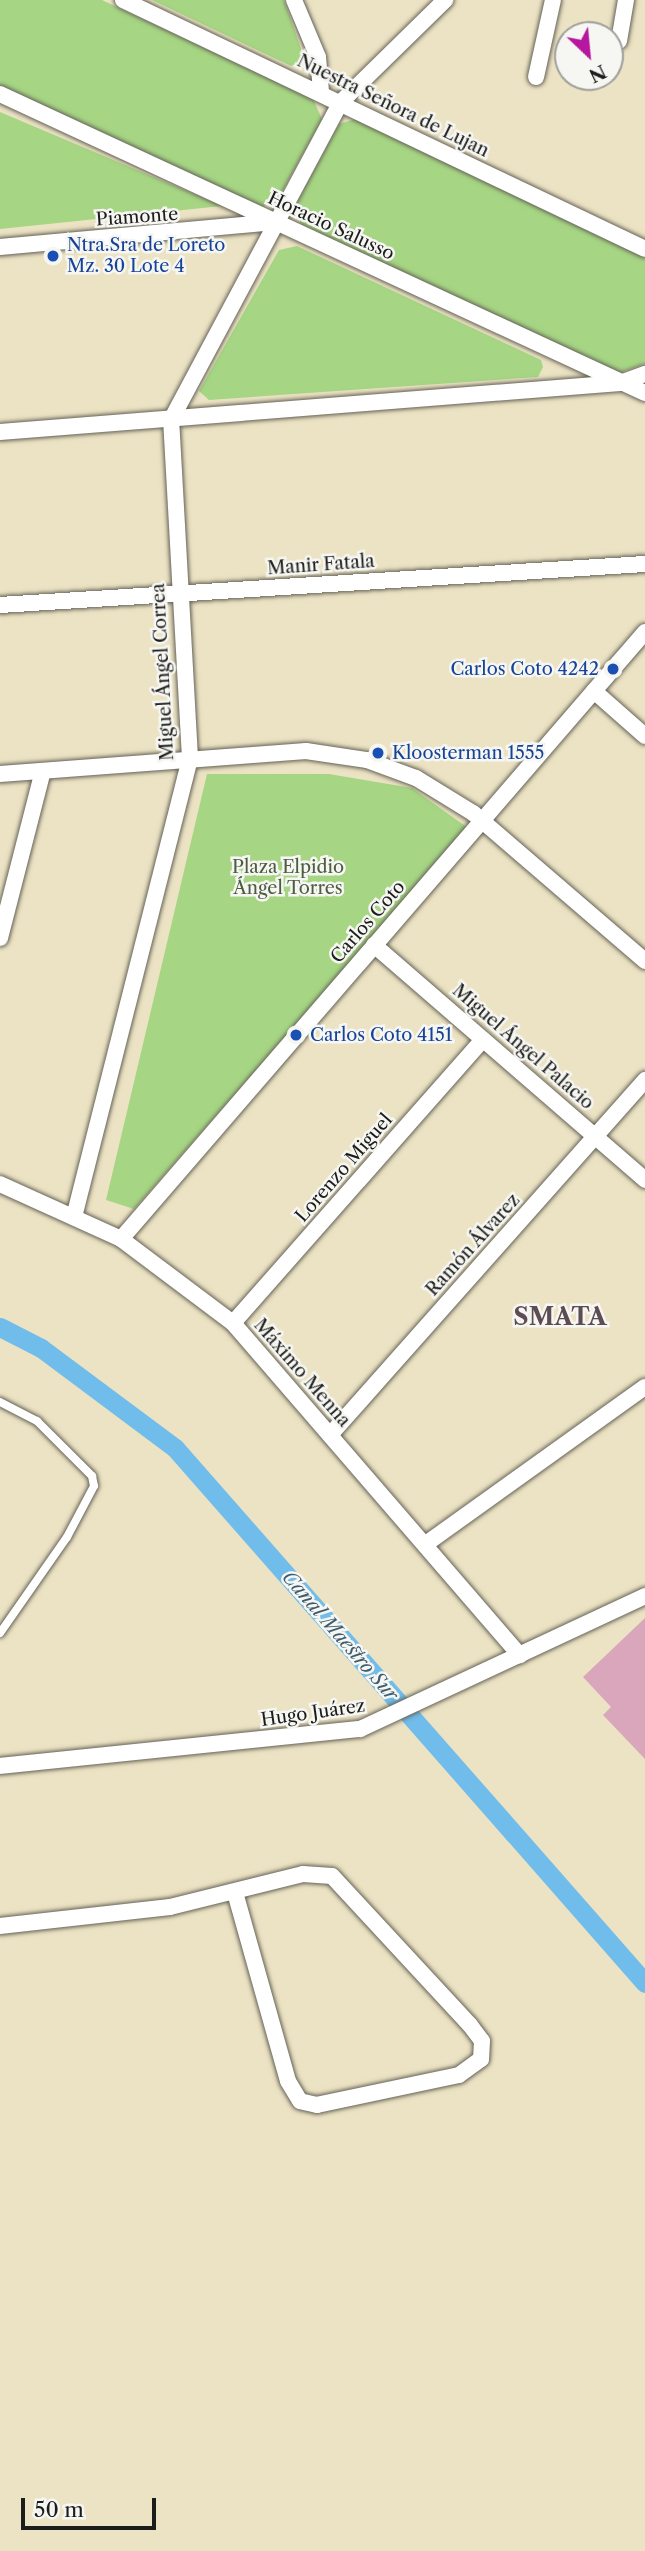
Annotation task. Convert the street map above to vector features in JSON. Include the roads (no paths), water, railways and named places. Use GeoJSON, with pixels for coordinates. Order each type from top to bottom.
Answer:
{"type":"FeatureCollection","features":[{"type":"Feature","properties":{"kind":"street","name":"Nuestra Señora de Lujan"},"geometry":{"type":"LineString","coordinates":[[123,0],[645,249]]}},
{"type":"Feature","properties":{"kind":"street"},"geometry":{"type":"LineString","coordinates":[[294,0],[318,57],[321,93]]}},
{"type":"Feature","properties":{"kind":"street"},"geometry":{"type":"LineString","coordinates":[[171,420],[341,102],[445,0]]}},
{"type":"Feature","properties":{"kind":"street"},"geometry":{"type":"LineString","coordinates":[[536,77],[553,0]]}},
{"type":"Feature","properties":{"kind":"street"},"geometry":{"type":"LineString","coordinates":[[622,21],[626,0]]}},
{"type":"Feature","properties":{"kind":"street","name":"Horacio Salusso"},"geometry":{"type":"LineString","coordinates":[[0,94],[645,393]]}},
{"type":"Feature","properties":{"kind":"street","name":"Piamonte"},"geometry":{"type":"LineString","coordinates":[[0,247],[277,222]]}},
{"type":"Feature","properties":{"kind":"street"},"geometry":{"type":"LineString","coordinates":[[0,432],[620,383],[645,374]]}},
{"type":"Feature","properties":{"kind":"street","name":"Miguel Ángel Correa"},"geometry":{"type":"LineString","coordinates":[[74,1217],[191,758],[179,593],[171,420]]}},
{"type":"Feature","properties":{"kind":"street","name":"Manir Fatala"},"geometry":{"type":"LineString","coordinates":[[0,605],[645,564]]}},
{"type":"Feature","properties":{"kind":"street","name":"Carlos Coto"},"geometry":{"type":"LineString","coordinates":[[121,1239],[645,632]]}},
{"type":"Feature","properties":{"kind":"street"},"geometry":{"type":"LineString","coordinates":[[594,691],[645,736]]}},
{"type":"Feature","properties":{"kind":"street"},"geometry":{"type":"LineString","coordinates":[[0,774],[191,758],[337,753],[398,769],[482,820],[645,961]]}},
{"type":"Feature","properties":{"kind":"street"},"geometry":{"type":"LineString","coordinates":[[0,938],[43,771]]}},
{"type":"Feature","properties":{"kind":"street","name":"Miguel Ángel Palacio"},"geometry":{"type":"LineString","coordinates":[[374,945],[645,1180]]}},
{"type":"Feature","properties":{"kind":"street","name":"Lorenzo Miguel"},"geometry":{"type":"LineString","coordinates":[[233,1323],[483,1039]]}},
{"type":"Feature","properties":{"kind":"street","name":"Ramón Álvarez"},"geometry":{"type":"LineString","coordinates":[[330,1435],[645,1080]]}},
{"type":"Feature","properties":{"kind":"street","name":"Máximo Menna"},"geometry":{"type":"LineString","coordinates":[[0,1184],[121,1239],[233,1323],[520,1654]]}},
{"type":"Feature","properties":{"kind":"street"},"geometry":{"type":"LineString","coordinates":[[426,1543],[645,1387]]}},
{"type":"Feature","properties":{"kind":"street","name":"Hugo Juárez"},"geometry":{"type":"LineString","coordinates":[[0,1766],[378,1723],[645,1596]]}},
{"type":"Feature","properties":{"kind":"street"},"geometry":{"type":"LineString","coordinates":[[0,1926],[170,1907],[303,1874],[332,1876],[470,2025],[482,2041],[481,2059],[459,2075],[317,2105],[300,2101],[288,2081],[235,1893]]}},
{"type":"Feature","properties":{"kind":"lane"},"geometry":{"type":"LineString","coordinates":[[0,1402],[37,1421],[92,1476],[94,1486],[67,1538],[0,1633]]}},
{"type":"Feature","properties":{"kind":"waterway","name":"Canal Maestro Sur"},"geometry":{"type":"LineString","coordinates":[[0,1327],[41,1348],[175,1448],[645,1983]]}},
{"type":"Feature","properties":{"kind":"place","name":"Ntra.Sra de Loreto Mz. 30 Lote 4"},"geometry":{"type":"Point","coordinates":[53,256]}},
{"type":"Feature","properties":{"kind":"place","name":"Carlos Coto 4242"},"geometry":{"type":"Point","coordinates":[613,669]}},
{"type":"Feature","properties":{"kind":"place","name":"Kloosterman 1555"},"geometry":{"type":"Point","coordinates":[378,753]}},
{"type":"Feature","properties":{"kind":"place","name":"Carlos Coto 4151"},"geometry":{"type":"Point","coordinates":[296,1035]}},
{"type":"Feature","properties":{"kind":"district","name":"SMATA"},"geometry":{"type":"Point","coordinates":[560,1317]}},
{"type":"Feature","properties":{"kind":"park label","name":"Plaza Elpidio Ángel Torres"},"geometry":{"type":"Point","coordinates":[288,878]}}]}
